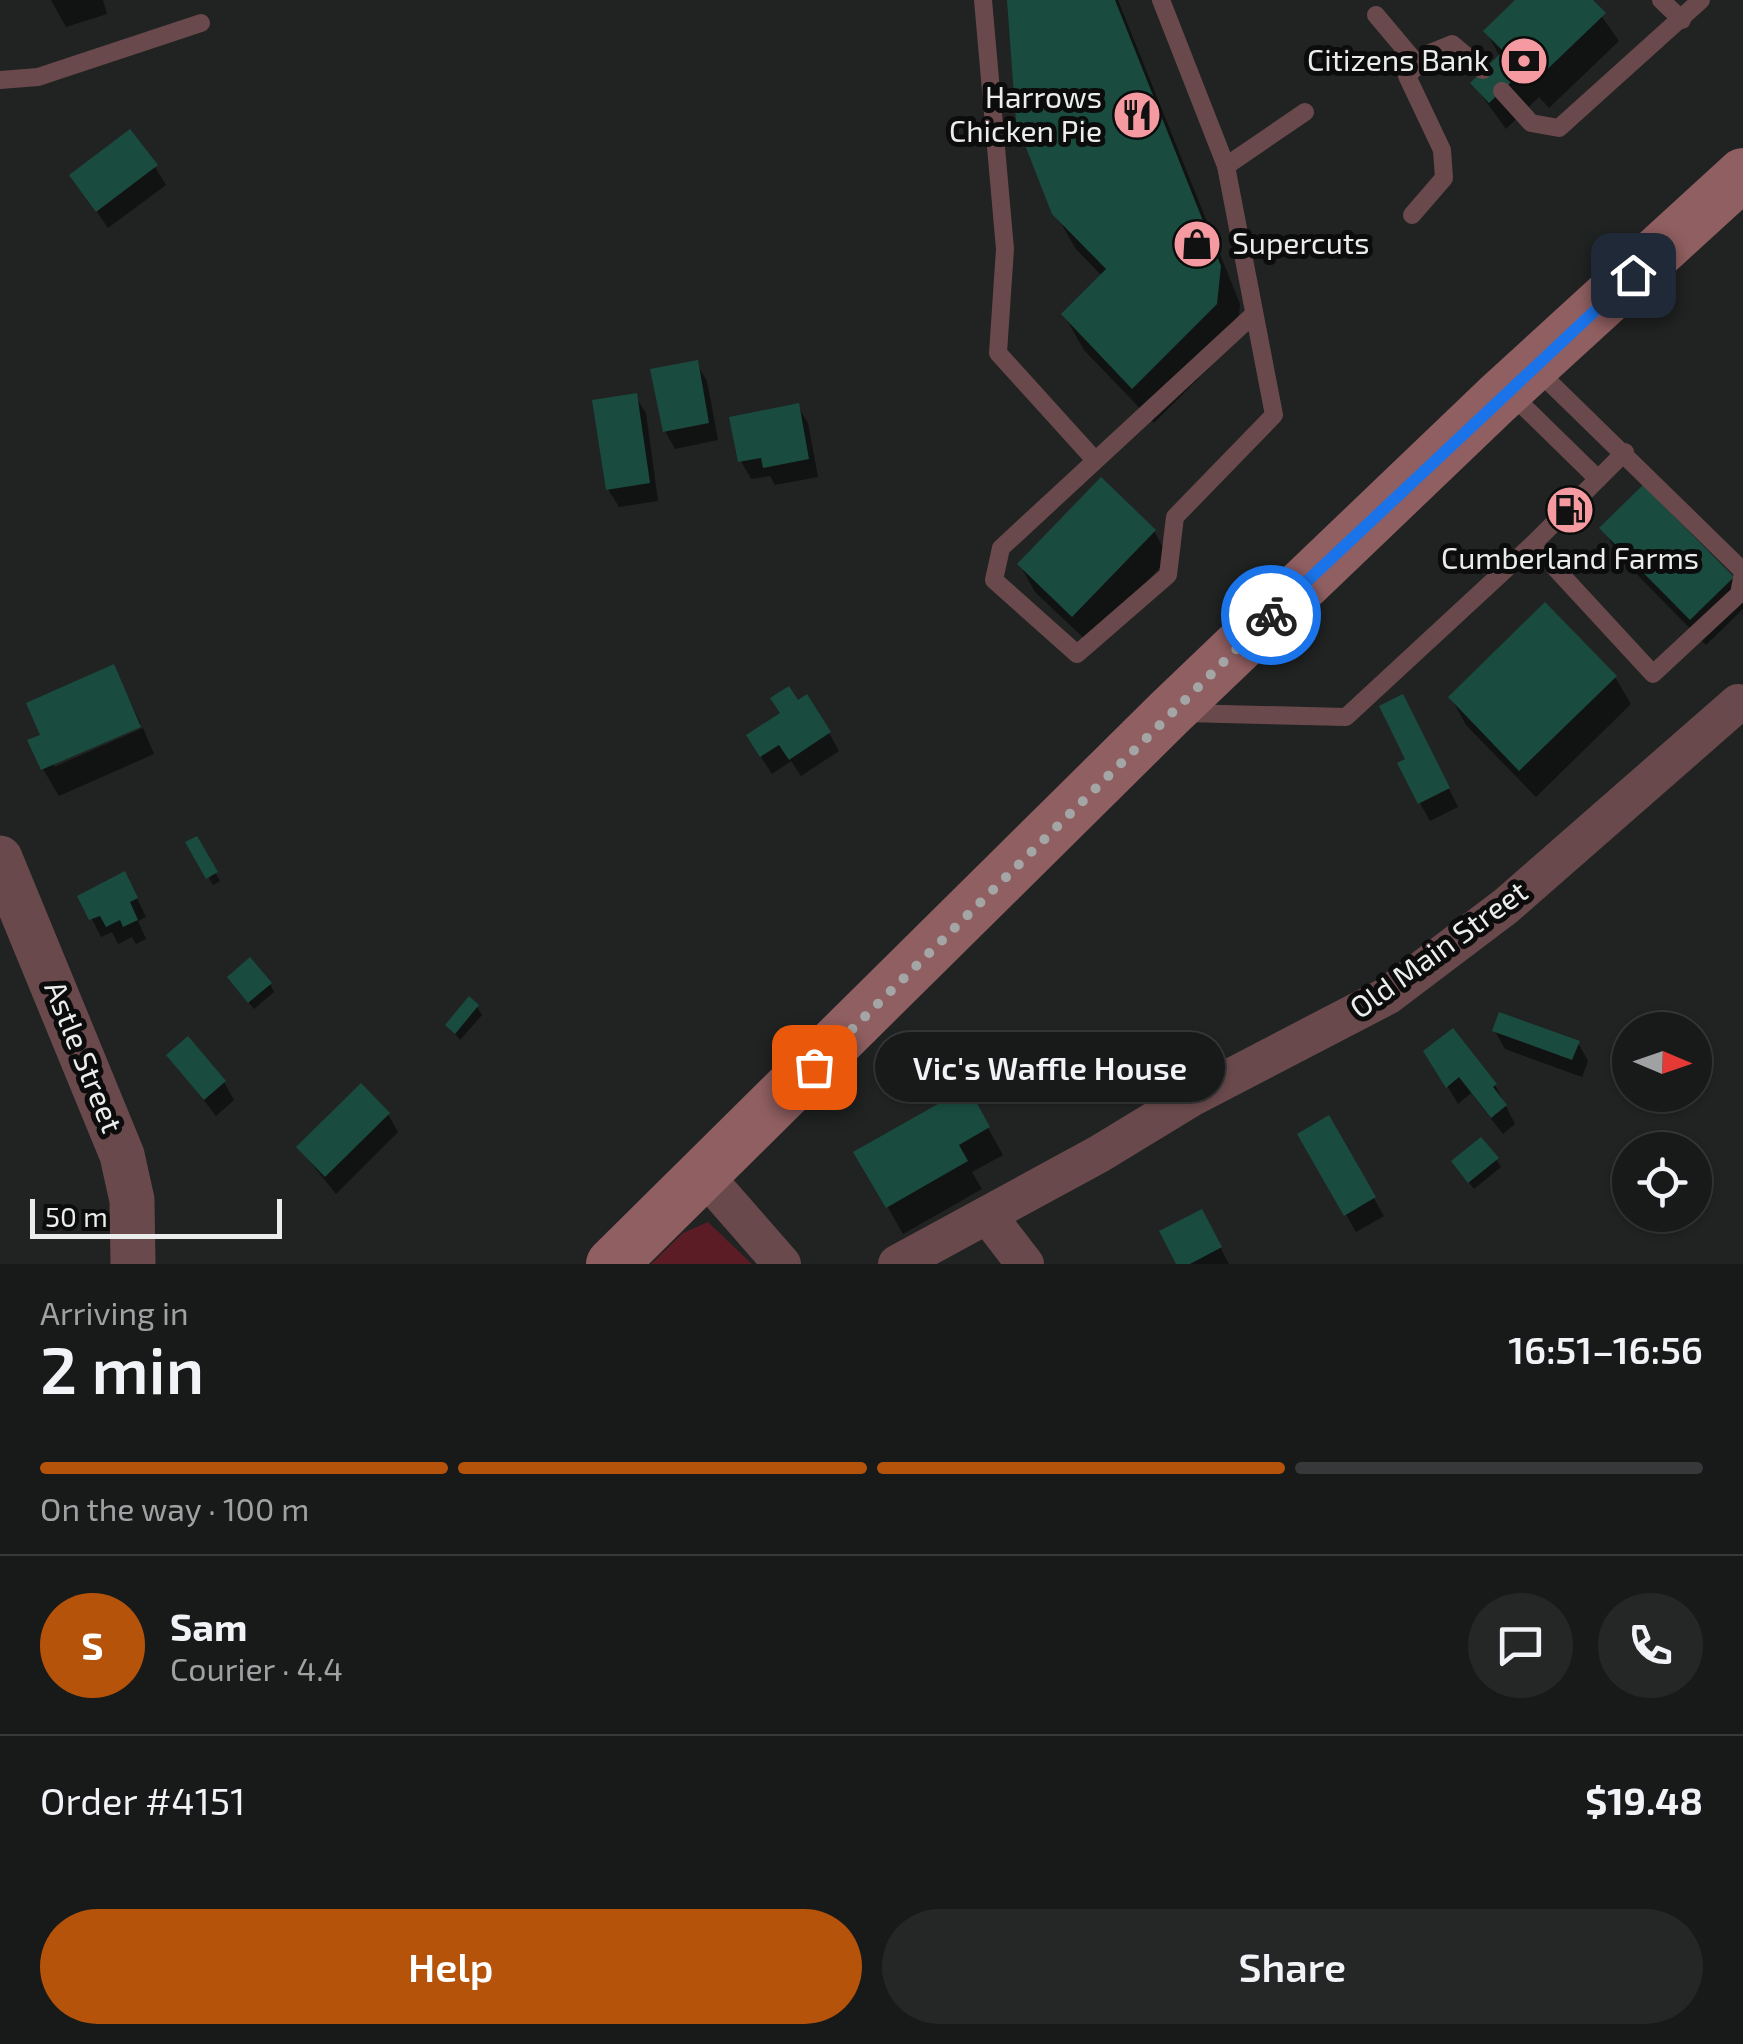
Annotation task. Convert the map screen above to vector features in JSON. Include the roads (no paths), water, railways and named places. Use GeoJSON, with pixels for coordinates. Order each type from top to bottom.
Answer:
{"type":"FeatureCollection","features":[{"type":"Feature","properties":{"kind":"main road"},"geometry":{"type":"LineString","coordinates":[[612,1264],[1168,713],[1520,378],[1743,174]]}},
{"type":"Feature","properties":{"kind":"street","name":"Old Main Street"},"geometry":{"type":"LineString","coordinates":[[897,1264],[1191,1098],[1387,996],[1506,906],[1738,702]]}},
{"type":"Feature","properties":{"kind":"street","name":"Astle Street"},"geometry":{"type":"LineString","coordinates":[[0,858],[122,1156],[132,1200],[133,1264]]}},
{"type":"Feature","properties":{"kind":"street"},"geometry":{"type":"LineString","coordinates":[[705,1176],[782,1264]]}},
{"type":"Feature","properties":{"kind":"street"},"geometry":{"type":"LineString","coordinates":[[988,1216],[1024,1264]]}},
{"type":"Feature","properties":{"kind":"lane"},"geometry":{"type":"LineString","coordinates":[[983,0],[1005,249],[998,354],[1094,459]]}},
{"type":"Feature","properties":{"kind":"lane"},"geometry":{"type":"LineString","coordinates":[[1161,0],[1226,166],[1274,415],[1175,517],[1168,575],[1076,654],[994,580],[1001,548],[1254,314]]}},
{"type":"Feature","properties":{"kind":"lane"},"geometry":{"type":"LineString","coordinates":[[1661,0],[1682,20]]}},
{"type":"Feature","properties":{"kind":"lane"},"geometry":{"type":"LineString","coordinates":[[1502,91],[1531,124],[1559,128],[1701,0]]}},
{"type":"Feature","properties":{"kind":"lane"},"geometry":{"type":"LineString","coordinates":[[1376,15],[1418,65]]}},
{"type":"Feature","properties":{"kind":"lane"},"geometry":{"type":"LineString","coordinates":[[0,80],[38,77],[200,23]]}},
{"type":"Feature","properties":{"kind":"lane"},"geometry":{"type":"LineString","coordinates":[[1412,216],[1444,178],[1442,150],[1406,76],[1430,53],[1452,44],[1483,70]]}},
{"type":"Feature","properties":{"kind":"lane"},"geometry":{"type":"LineString","coordinates":[[1226,166],[1305,112]]}},
{"type":"Feature","properties":{"kind":"lane"},"geometry":{"type":"LineString","coordinates":[[1520,378],[1625,452],[1743,572],[1738,594],[1653,674],[1534,544]]}},
{"type":"Feature","properties":{"kind":"lane"},"geometry":{"type":"LineString","coordinates":[[1520,378],[1598,479]]}},
{"type":"Feature","properties":{"kind":"lane"},"geometry":{"type":"LineString","coordinates":[[1168,713],[1346,716],[1534,544],[1625,452]]}},
{"type":"Feature","properties":{"kind":"place","name":"Citizens Bank"},"geometry":{"type":"Point","coordinates":[1524,61]}},
{"type":"Feature","properties":{"kind":"place","name":"Harrows Chicken Pie"},"geometry":{"type":"Point","coordinates":[1137,115]}},
{"type":"Feature","properties":{"kind":"place","name":"Supercuts"},"geometry":{"type":"Point","coordinates":[1197,244]}},
{"type":"Feature","properties":{"kind":"place","name":"Cumberland Farms"},"geometry":{"type":"Point","coordinates":[1570,510]}},
{"type":"Feature","properties":{"kind":"place","name":"Vic's Waffle House"},"geometry":{"type":"Point","coordinates":[814,1067]}}]}
